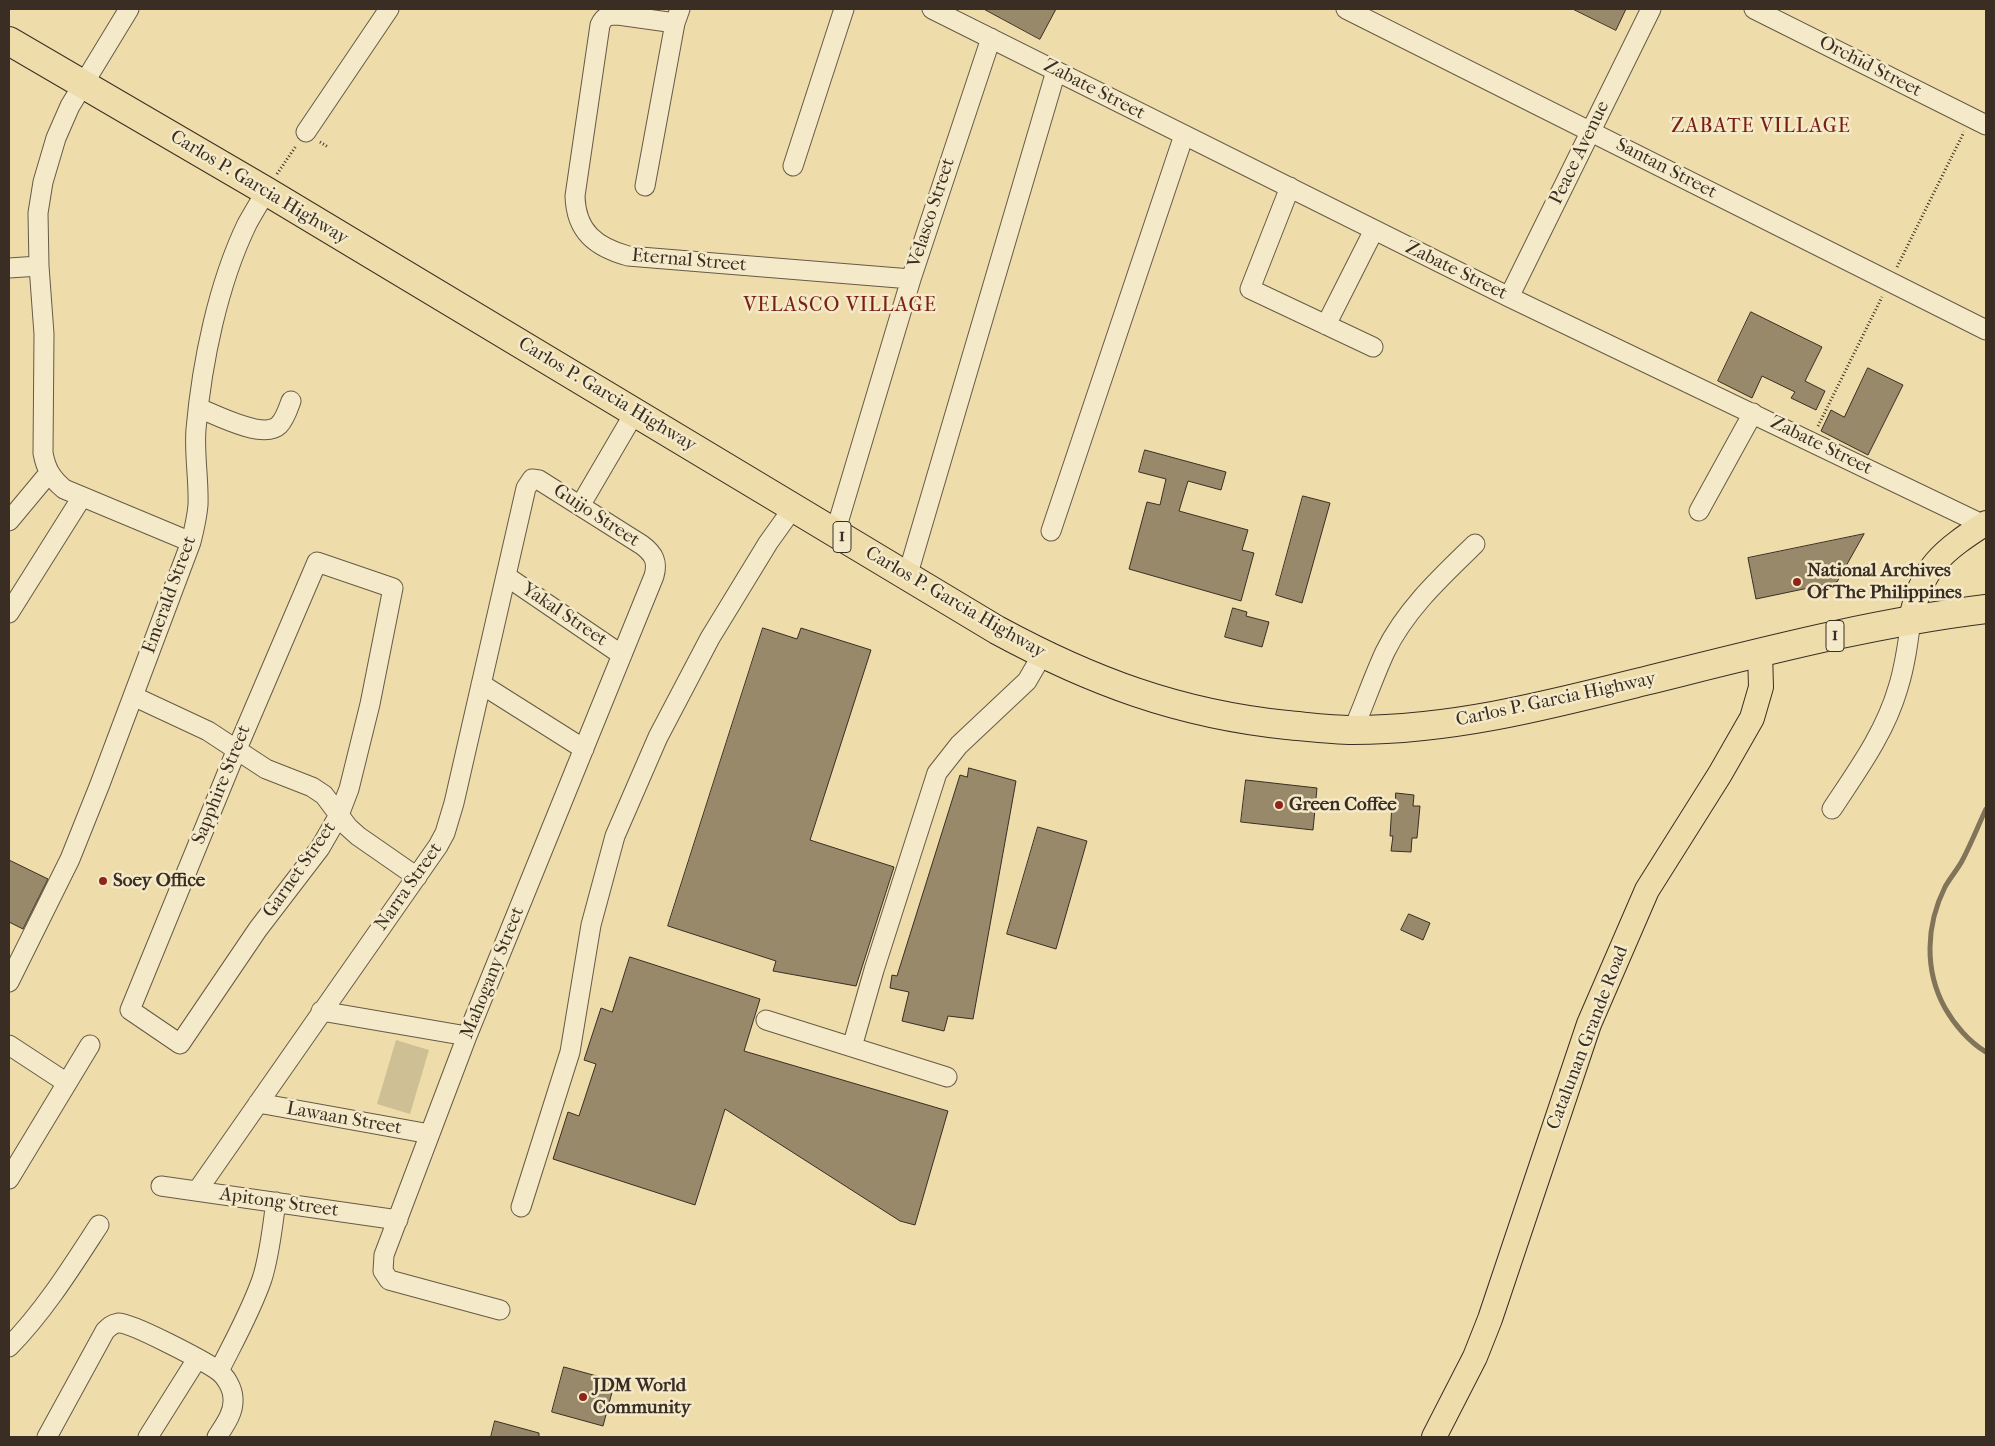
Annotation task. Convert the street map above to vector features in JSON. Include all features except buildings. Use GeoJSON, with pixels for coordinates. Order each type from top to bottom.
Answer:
{"type":"FeatureCollection","features":[{"type":"Feature","properties":{"kind":"highway","name":"Carlos P. Garcia Highway"},"geometry":{"type":"LineString","coordinates":[[9,41],[266,191],[907,577],[1042,655],[1087,675],[1133,692],[1192,710],[1247,721],[1330,730],[1397,729],[1497,716],[1760,652],[1911,620],[1986,609]]}},
{"type":"Feature","properties":{"kind":"main road"},"geometry":{"type":"LineString","coordinates":[[1911,620],[1916,594],[1927,572],[1951,548],[1985,524]]}},
{"type":"Feature","properties":{"kind":"main road","name":"Catalunan Grande Road"},"geometry":{"type":"LineString","coordinates":[[1434,1437],[1464,1380],[1490,1319],[1506,1277],[1551,1134],[1589,1024],[1647,890],[1720,774],[1752,718],[1761,687],[1760,652]]}},
{"type":"Feature","properties":{"kind":"street"},"geometry":{"type":"LineString","coordinates":[[129,9],[82,84],[56,138],[43,182],[38,213],[39,266],[44,334],[43,452],[49,473],[53,480],[64,489],[191,542]]}},
{"type":"Feature","properties":{"kind":"street"},"geometry":{"type":"LineString","coordinates":[[306,132],[390,9]]}},
{"type":"Feature","properties":{"kind":"street"},"geometry":{"type":"LineString","coordinates":[[792,166],[844,9]]}},
{"type":"Feature","properties":{"kind":"street","name":"Zabate Street"},"geometry":{"type":"LineString","coordinates":[[932,9],[1509,297],[1985,524]]}},
{"type":"Feature","properties":{"kind":"street","name":"Santan Street"},"geometry":{"type":"LineString","coordinates":[[1346,9],[1986,330]]}},
{"type":"Feature","properties":{"kind":"street","name":"Peace Avenue"},"geometry":{"type":"LineString","coordinates":[[1509,297],[1651,9]]}},
{"type":"Feature","properties":{"kind":"street","name":"Orchid Street"},"geometry":{"type":"LineString","coordinates":[[1754,9],[1986,125]]}},
{"type":"Feature","properties":{"kind":"street","name":"Eternal Street"},"geometry":{"type":"LineString","coordinates":[[645,186],[678,16],[608,15],[603,18],[600,25],[575,196],[575,209],[580,224],[589,235],[606,248],[628,256],[910,279]]}},
{"type":"Feature","properties":{"kind":"street","name":"Velasco Street"},"geometry":{"type":"LineString","coordinates":[[834,533],[910,279],[991,38]]}},
{"type":"Feature","properties":{"kind":"street"},"geometry":{"type":"LineString","coordinates":[[907,577],[1056,71]]}},
{"type":"Feature","properties":{"kind":"street"},"geometry":{"type":"LineString","coordinates":[[1051,531],[1184,134]]}},
{"type":"Feature","properties":{"kind":"street"},"geometry":{"type":"LineString","coordinates":[[1290,187],[1250,289],[1373,347]]}},
{"type":"Feature","properties":{"kind":"street","name":"Emerald Street"},"geometry":{"type":"LineString","coordinates":[[10,977],[70,859],[191,542],[198,505],[196,431],[201,390],[213,330],[226,277],[247,224],[266,191]]}},
{"type":"Feature","properties":{"kind":"street"},"geometry":{"type":"LineString","coordinates":[[1326,325],[1374,230]]}},
{"type":"Feature","properties":{"kind":"street"},"geometry":{"type":"LineString","coordinates":[[9,268],[39,266]]}},
{"type":"Feature","properties":{"kind":"street"},"geometry":{"type":"LineString","coordinates":[[199,408],[250,428],[268,431],[278,427],[291,401]]}},
{"type":"Feature","properties":{"kind":"street"},"geometry":{"type":"LineString","coordinates":[[580,506],[635,412]]}},
{"type":"Feature","properties":{"kind":"street"},"geometry":{"type":"LineString","coordinates":[[1699,511],[1752,413]]}},
{"type":"Feature","properties":{"kind":"street"},"geometry":{"type":"LineString","coordinates":[[9,521],[49,473]]}},
{"type":"Feature","properties":{"kind":"street","name":"Guijo Street"},"geometry":{"type":"LineString","coordinates":[[532,480],[542,482],[642,545],[656,560]]}},
{"type":"Feature","properties":{"kind":"street","name":"Narra Street"},"geometry":{"type":"LineString","coordinates":[[197,1191],[321,1011],[417,877],[438,846],[448,825],[526,488],[532,480]]}},
{"type":"Feature","properties":{"kind":"street"},"geometry":{"type":"LineString","coordinates":[[9,613],[82,497]]}},
{"type":"Feature","properties":{"kind":"street"},"geometry":{"type":"LineString","coordinates":[[521,1207],[570,1052],[591,925],[615,836],[658,737],[710,638],[768,543],[793,508]]}},
{"type":"Feature","properties":{"kind":"street"},"geometry":{"type":"LineString","coordinates":[[1353,730],[1385,651],[1410,612],[1431,586],[1475,544]]}},
{"type":"Feature","properties":{"kind":"street","name":"Mahogany Street"},"geometry":{"type":"LineString","coordinates":[[500,1310],[389,1280],[384,1276],[382,1265],[467,1036],[654,576],[656,560]]}},
{"type":"Feature","properties":{"kind":"street","name":"Garnet Street"},"geometry":{"type":"LineString","coordinates":[[180,1044],[258,929],[320,848],[339,815],[349,789],[370,704],[393,588],[316,562]]}},
{"type":"Feature","properties":{"kind":"street","name":"Sapphire Street"},"geometry":{"type":"LineString","coordinates":[[180,1044],[130,1010],[316,562]]}},
{"type":"Feature","properties":{"kind":"street","name":"Yakal Street"},"geometry":{"type":"LineString","coordinates":[[506,576],[622,655]]}},
{"type":"Feature","properties":{"kind":"street"},"geometry":{"type":"LineString","coordinates":[[1832,809],[1865,760],[1890,711],[1904,666],[1911,620]]}},
{"type":"Feature","properties":{"kind":"street"},"geometry":{"type":"LineString","coordinates":[[852,1047],[877,961],[937,773],[959,745],[1027,681],[1042,655]]}},
{"type":"Feature","properties":{"kind":"street"},"geometry":{"type":"LineString","coordinates":[[481,684],[584,749]]}},
{"type":"Feature","properties":{"kind":"street"},"geometry":{"type":"LineString","coordinates":[[133,696],[208,730],[266,769],[312,787],[324,795],[348,827],[358,836],[417,877]]}},
{"type":"Feature","properties":{"kind":"street"},"geometry":{"type":"LineString","coordinates":[[321,1011],[467,1036]]}},
{"type":"Feature","properties":{"kind":"street"},"geometry":{"type":"LineString","coordinates":[[766,1020],[947,1076]]}},
{"type":"Feature","properties":{"kind":"street"},"geometry":{"type":"LineString","coordinates":[[9,1045],[67,1083]]}},
{"type":"Feature","properties":{"kind":"street"},"geometry":{"type":"LineString","coordinates":[[9,1179],[90,1045]]}},
{"type":"Feature","properties":{"kind":"street","name":"Lawaan Street"},"geometry":{"type":"LineString","coordinates":[[258,1103],[430,1134]]}},
{"type":"Feature","properties":{"kind":"street","name":"Apitong Street"},"geometry":{"type":"LineString","coordinates":[[160,1186],[398,1220]]}},
{"type":"Feature","properties":{"kind":"street"},"geometry":{"type":"LineString","coordinates":[[219,1371],[262,1278],[269,1251],[276,1202]]}},
{"type":"Feature","properties":{"kind":"street"},"geometry":{"type":"LineString","coordinates":[[9,1347],[32,1324],[54,1295],[98,1225]]}},
{"type":"Feature","properties":{"kind":"street"},"geometry":{"type":"LineString","coordinates":[[48,1437],[105,1331],[118,1323],[132,1326],[219,1371],[232,1390],[234,1400],[227,1422],[217,1437]]}},
{"type":"Feature","properties":{"kind":"street"},"geometry":{"type":"LineString","coordinates":[[148,1437],[197,1359]]}},
{"type":"Feature","properties":{"kind":"shaded area"},"geometry":{"type":"Polygon","coordinates":[[[396,1040],[429,1050],[410,1114],[377,1104],[396,1040]]]}},
{"type":"Feature","properties":{"kind":"waterway"},"geometry":{"type":"LineString","coordinates":[[1986,809],[1965,855],[1945,887],[1934,917],[1930,948],[1933,978],[1945,1008],[1962,1032],[1986,1052]]}},
{"type":"Feature","properties":{"kind":"place","name":"National Archives Of The Philippines"},"geometry":{"type":"Point","coordinates":[1797,582]}},
{"type":"Feature","properties":{"kind":"place","name":"Green Coffee"},"geometry":{"type":"Point","coordinates":[1279,805]}},
{"type":"Feature","properties":{"kind":"place","name":"Soey Office"},"geometry":{"type":"Point","coordinates":[103,881]}},
{"type":"Feature","properties":{"kind":"place","name":"JDM World Community"},"geometry":{"type":"Point","coordinates":[583,1397]}},
{"type":"Feature","properties":{"kind":"district","name":"ZABATE VILLAGE"},"geometry":{"type":"Point","coordinates":[1761,127]}},
{"type":"Feature","properties":{"kind":"district","name":"VELASCO VILLAGE"},"geometry":{"type":"Point","coordinates":[840,306]}}]}
